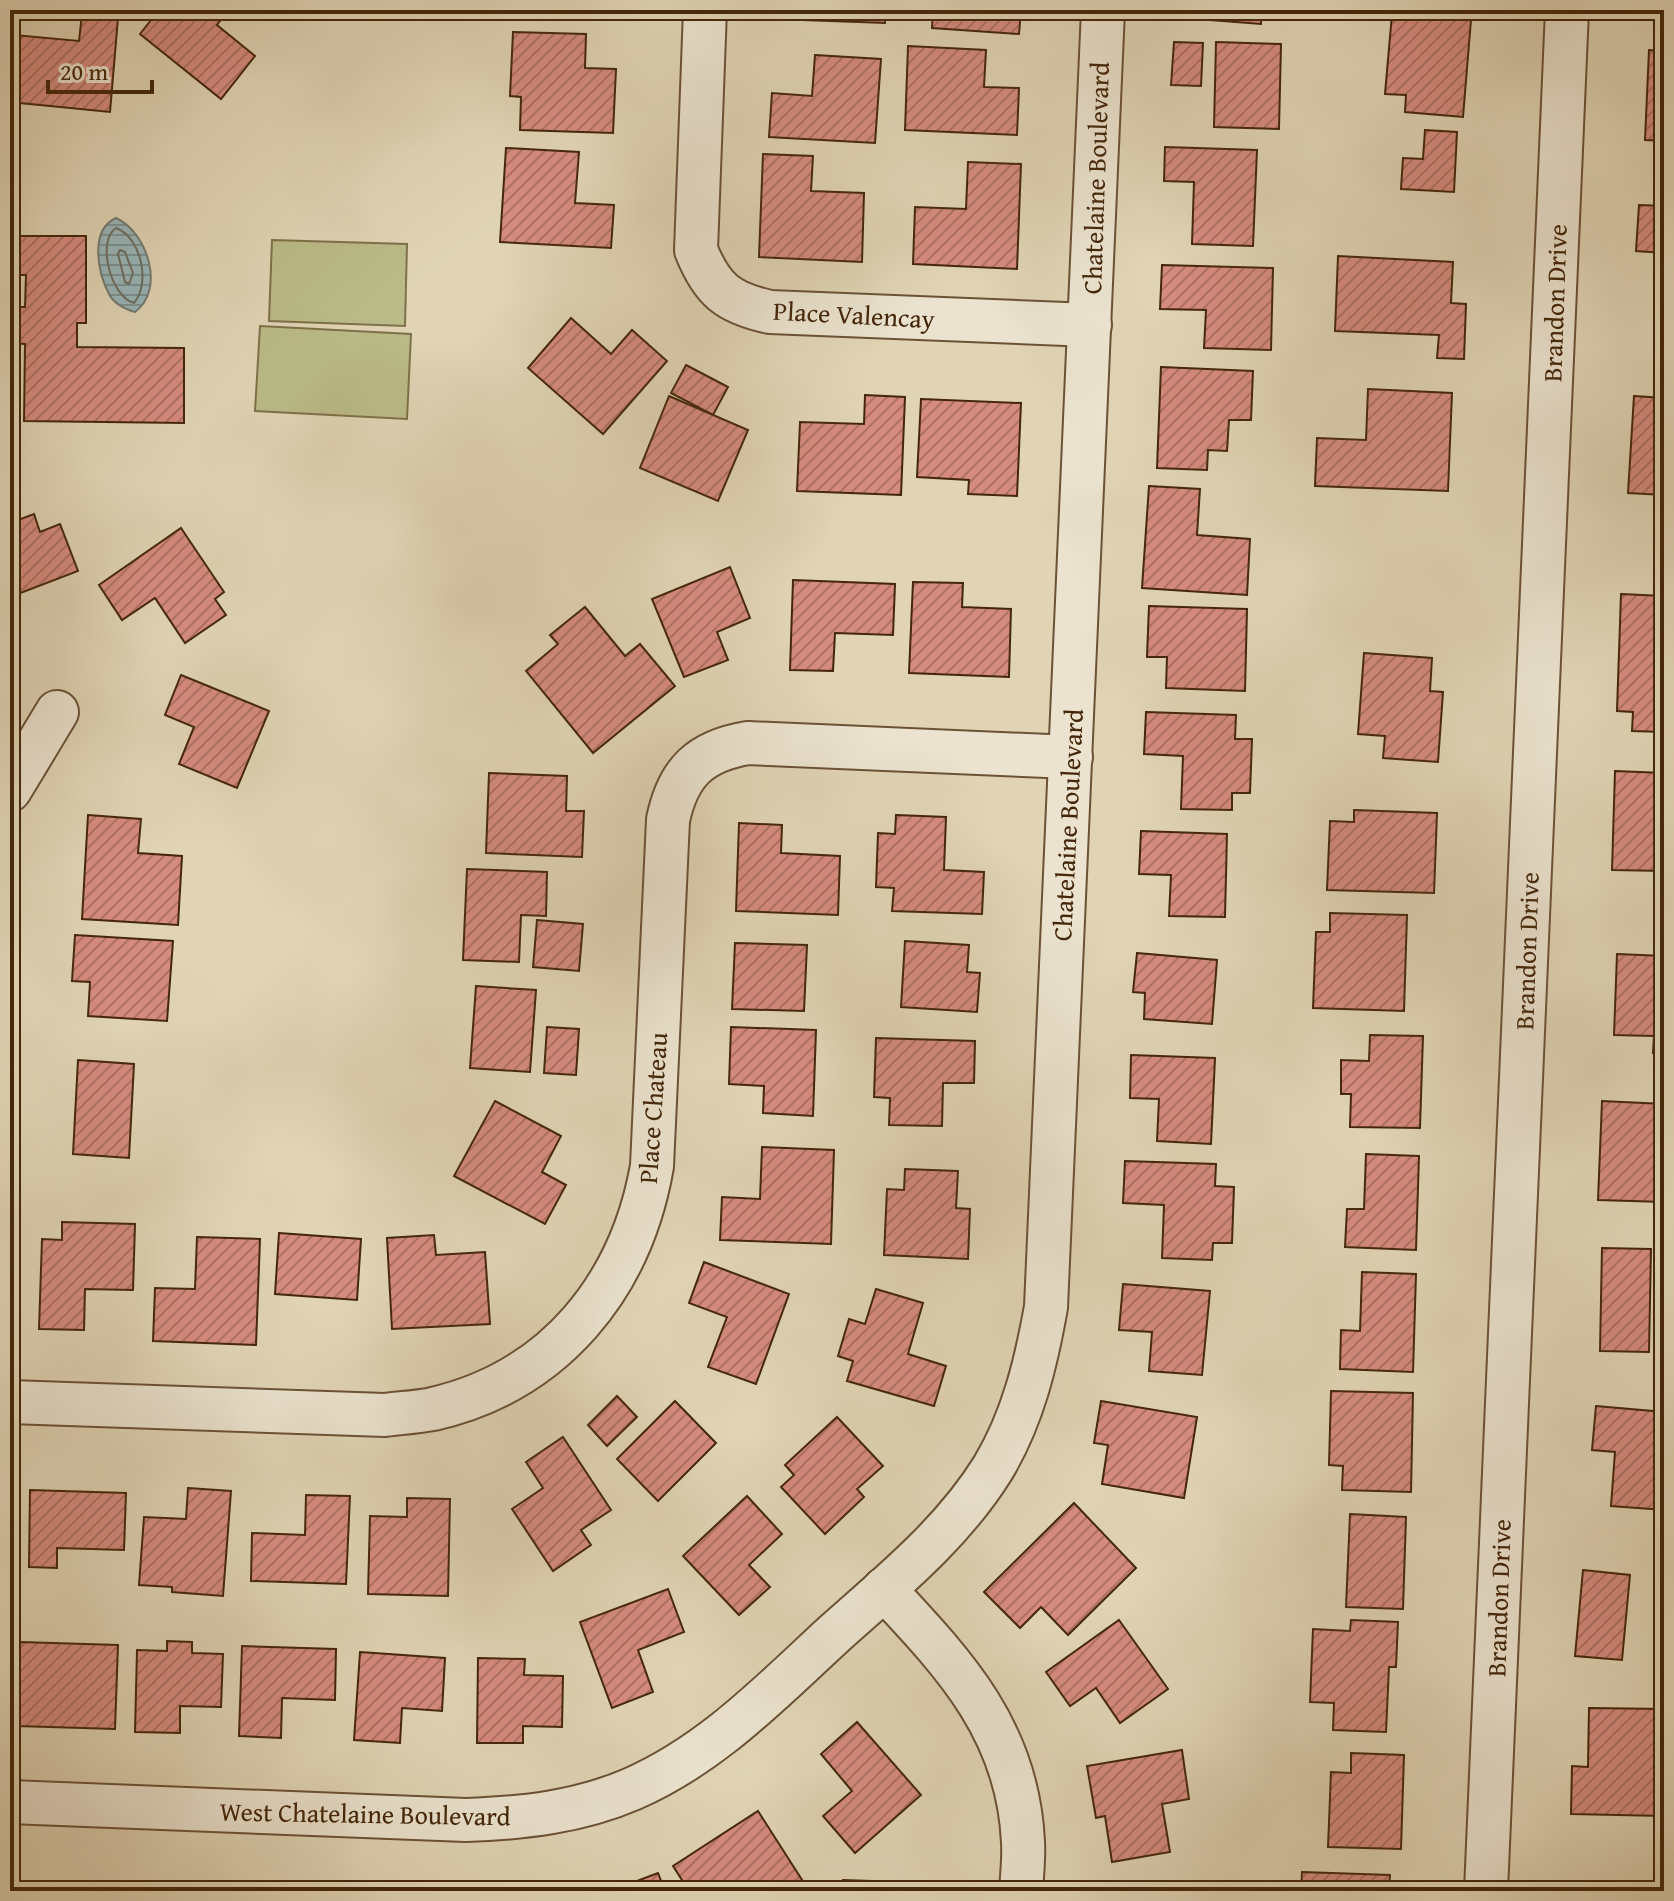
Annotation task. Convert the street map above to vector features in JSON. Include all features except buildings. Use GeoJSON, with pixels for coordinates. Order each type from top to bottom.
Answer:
{"type":"FeatureCollection","features":[{"type":"Feature","properties":{"kind":"street","name":"Place Valencay"},"geometry":{"type":"LineString","coordinates":[[705,10],[696,250],[706,274],[722,293],[744,306],[770,312],[1090,325]]}},
{"type":"Feature","properties":{"kind":"street","name":"Chatelaine Boulevard"},"geometry":{"type":"LineString","coordinates":[[884,1589],[962,1512],[994,1466],[1019,1416],[1036,1363],[1046,1307],[1103,10]]}},
{"type":"Feature","properties":{"kind":"street","name":"Brandon Drive"},"geometry":{"type":"LineString","coordinates":[[1486,1891],[1567,10]]}},
{"type":"Feature","properties":{"kind":"street"},"geometry":{"type":"LineString","coordinates":[[10,790],[57,712]]}},
{"type":"Feature","properties":{"kind":"street","name":"Place Chateau"},"geometry":{"type":"LineString","coordinates":[[10,1402],[385,1415],[432,1409],[478,1395],[521,1373],[559,1344],[593,1309],[627,1253],[647,1196],[652,1166],[668,820],[673,794],[700,759],[723,747],[748,743],[1071,757]]}},
{"type":"Feature","properties":{"kind":"street"},"geometry":{"type":"LineString","coordinates":[[884,1589],[952,1664],[981,1704],[1003,1747],[1017,1793],[1023,1842],[1021,1891]]}},
{"type":"Feature","properties":{"kind":"street","name":"West Chatelaine Boulevard"},"geometry":{"type":"LineString","coordinates":[[10,1802],[466,1820],[522,1818],[578,1808],[631,1790],[682,1764],[716,1740],[884,1589]]}},
{"type":"Feature","properties":{"kind":"green space"},"geometry":{"type":"Polygon","coordinates":[[[272,240],[407,244],[405,326],[269,321],[272,240]]]}},
{"type":"Feature","properties":{"kind":"green space"},"geometry":{"type":"Polygon","coordinates":[[[260,326],[411,334],[407,419],[255,411],[260,326]]]}},
{"type":"Feature","properties":{"kind":"water"},"geometry":{"type":"Polygon","coordinates":[[[116,218],[136,235],[149,262],[149,290],[135,312],[111,298],[99,264],[102,232],[116,218]]]}}]}
